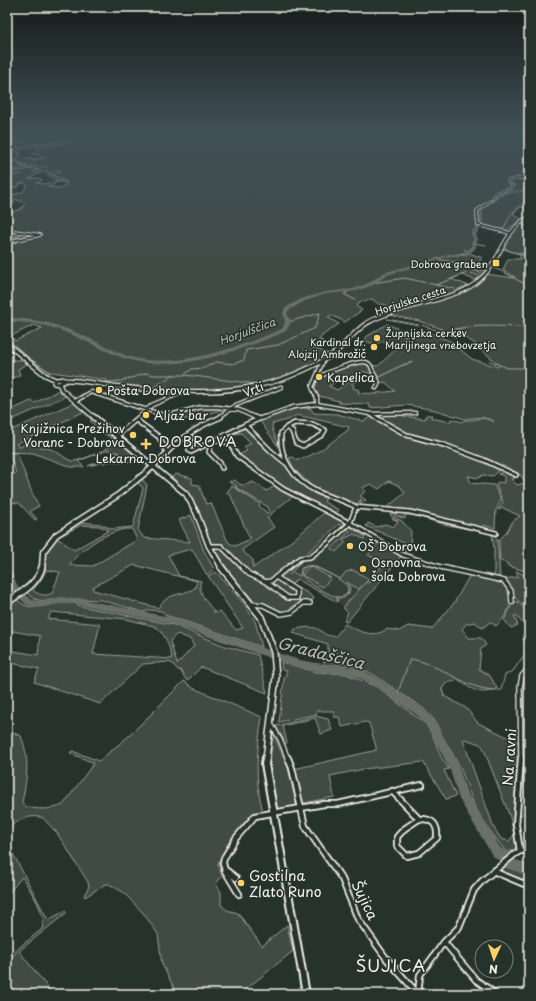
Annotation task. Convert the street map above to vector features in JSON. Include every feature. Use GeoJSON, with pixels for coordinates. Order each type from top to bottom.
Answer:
{"type":"FeatureCollection","features":[{"type":"Feature","properties":{"kind":"street"},"geometry":{"type":"LineString","coordinates":[[55,178],[64,182]]}},
{"type":"Feature","properties":{"kind":"street"},"geometry":{"type":"LineString","coordinates":[[510,233],[478,225],[479,222],[477,211],[493,199],[496,194],[512,188],[513,186],[509,180],[524,178]]}},
{"type":"Feature","properties":{"kind":"street"},"geometry":{"type":"LineString","coordinates":[[7,202],[13,202]]}},
{"type":"Feature","properties":{"kind":"street","name":"Horjulska cesta"},"geometry":{"type":"LineString","coordinates":[[56,380],[61,378],[65,380],[135,388],[185,391],[235,389],[262,385],[296,375],[341,347],[358,329],[369,322],[394,312],[450,296],[474,285],[493,265],[510,233],[522,220],[529,217]]}},
{"type":"Feature","properties":{"kind":"street"},"geometry":{"type":"LineString","coordinates":[[7,230],[40,235],[11,241]]}},
{"type":"Feature","properties":{"kind":"street"},"geometry":{"type":"LineString","coordinates":[[7,344],[38,370],[56,380],[55,384],[59,384],[62,390],[186,494],[196,512],[209,546],[219,564],[261,617],[271,642],[276,670],[271,724],[265,764],[306,994]]}},
{"type":"Feature","properties":{"kind":"street"},"geometry":{"type":"LineString","coordinates":[[317,378],[318,368],[323,359]]}},
{"type":"Feature","properties":{"kind":"street"},"geometry":{"type":"LineString","coordinates":[[317,404],[317,398],[312,386],[317,378],[322,374],[357,362],[365,362],[370,365],[378,380],[379,384],[376,388]]}},
{"type":"Feature","properties":{"kind":"street"},"geometry":{"type":"LineString","coordinates":[[59,384],[65,380]]}},
{"type":"Feature","properties":{"kind":"street","name":"Vrti"},"geometry":{"type":"LineString","coordinates":[[232,408],[281,387]]}},
{"type":"Feature","properties":{"kind":"street"},"geometry":{"type":"LineString","coordinates":[[117,436],[145,411],[158,402],[185,391]]}},
{"type":"Feature","properties":{"kind":"street"},"geometry":{"type":"LineString","coordinates":[[75,401],[91,392],[145,411],[166,416],[208,407],[232,408],[259,419]]}},
{"type":"Feature","properties":{"kind":"street"},"geometry":{"type":"LineString","coordinates":[[189,434],[192,438],[190,452],[259,419],[293,407],[317,404],[337,409],[370,414],[415,413]]}},
{"type":"Feature","properties":{"kind":"street"},"geometry":{"type":"LineString","coordinates":[[9,602],[28,588],[38,578],[42,569],[43,552],[51,540],[96,508],[118,495],[154,466],[176,442],[203,424],[222,416],[232,408]]}},
{"type":"Feature","properties":{"kind":"street"},"geometry":{"type":"LineString","coordinates":[[370,414],[402,433],[439,443],[484,460],[516,475]]}},
{"type":"Feature","properties":{"kind":"street"},"geometry":{"type":"LineString","coordinates":[[136,420],[156,432],[164,442],[167,452]]}},
{"type":"Feature","properties":{"kind":"street"},"geometry":{"type":"LineString","coordinates":[[287,427],[292,431],[296,444],[303,446],[322,434],[324,430],[316,426],[298,422],[287,427],[283,430],[280,436],[282,449],[287,464]]}},
{"type":"Feature","properties":{"kind":"street"},"geometry":{"type":"LineString","coordinates":[[245,425],[262,440],[275,456],[287,464],[304,483],[314,490],[356,507],[410,512],[496,533]]}},
{"type":"Feature","properties":{"kind":"street"},"geometry":{"type":"LineString","coordinates":[[213,441],[208,452],[220,463],[222,468]]}},
{"type":"Feature","properties":{"kind":"street"},"geometry":{"type":"LineString","coordinates":[[213,441],[230,443],[234,451],[243,460],[294,496],[350,523],[403,555],[418,561],[459,572],[500,579],[506,582],[510,588],[512,602]]}},
{"type":"Feature","properties":{"kind":"street"},"geometry":{"type":"LineString","coordinates":[[266,582],[276,578],[300,558],[311,556],[350,523],[356,507]]}},
{"type":"Feature","properties":{"kind":"street"},"geometry":{"type":"LineString","coordinates":[[209,546],[221,546],[242,568],[266,582],[288,598],[297,598],[296,591],[276,578]]}},
{"type":"Feature","properties":{"kind":"street"},"geometry":{"type":"LineString","coordinates":[[252,604],[263,605],[281,614],[292,612],[304,603],[310,604]]}},
{"type":"Feature","properties":{"kind":"street","name":"Na ravni"},"geometry":{"type":"LineString","coordinates":[[520,851],[516,825],[522,743],[520,687],[522,676],[529,668]]}},
{"type":"Feature","properties":{"kind":"street","name":"Šujica"},"geometry":{"type":"LineString","coordinates":[[271,724],[280,739],[292,768],[305,826],[342,879],[358,919],[386,958],[418,994]]}},
{"type":"Feature","properties":{"kind":"street"},"geometry":{"type":"LineString","coordinates":[[239,894],[234,888],[224,863],[224,858],[254,816],[273,814],[324,804],[338,804],[422,785]]}},
{"type":"Feature","properties":{"kind":"street"},"geometry":{"type":"LineString","coordinates":[[392,791],[419,819]]}},
{"type":"Feature","properties":{"kind":"street"},"geometry":{"type":"LineString","coordinates":[[425,818],[436,824],[438,834],[437,838],[415,855],[410,857],[406,856],[396,845],[395,840],[397,836],[419,819],[425,818]]}},
{"type":"Feature","properties":{"kind":"street"},"geometry":{"type":"LineString","coordinates":[[520,851],[529,851]]}},
{"type":"Feature","properties":{"kind":"street","name":"Šujica"},"geometry":{"type":"LineString","coordinates":[[418,994],[420,975],[444,942],[459,927],[474,890],[500,865],[520,851]]}},
{"type":"Feature","properties":{"kind":"street"},"geometry":{"type":"LineString","coordinates":[[227,871],[236,878]]}},
{"type":"Feature","properties":{"kind":"street"},"geometry":{"type":"LineString","coordinates":[[493,871],[529,886]]}},
{"type":"Feature","properties":{"kind":"street"},"geometry":{"type":"LineString","coordinates":[[444,942],[476,980],[496,994]]}},
{"type":"Feature","properties":{"kind":"shaded area"},"geometry":{"type":"Polygon","coordinates":[[[7,178],[39,178],[42,181],[36,183],[44,184],[58,180],[54,185],[47,187],[59,188],[68,184],[57,178],[517,178],[528,183],[529,181],[529,209],[521,207],[514,212],[515,216],[522,219],[505,231],[479,225],[472,232],[472,235],[475,238],[472,243],[473,248],[468,252],[464,249],[467,252],[446,256],[469,253],[483,258],[477,263],[480,264],[476,267],[478,268],[477,270],[486,271],[483,274],[474,271],[471,273],[481,276],[477,281],[462,275],[451,279],[469,286],[458,289],[460,291],[448,295],[437,292],[434,294],[438,298],[436,299],[396,310],[383,304],[380,305],[372,299],[364,302],[361,301],[356,306],[362,310],[345,322],[331,315],[328,317],[339,324],[323,335],[319,340],[323,341],[315,346],[310,346],[329,354],[303,369],[276,379],[221,389],[163,389],[105,384],[107,380],[52,372],[49,373],[7,341],[7,318],[10,316],[7,315],[7,248],[9,247],[7,245],[18,242],[11,242],[37,235],[7,238],[20,236],[7,236],[9,233],[7,233],[7,214],[21,209],[25,203],[7,196],[23,192],[27,185],[24,183],[19,184],[18,187],[7,189],[7,178]],[[34,325],[11,336],[15,341],[42,328],[34,325]]]}},
{"type":"Feature","properties":{"kind":"shaded area"},"geometry":{"type":"Polygon","coordinates":[[[519,224],[529,226],[529,572],[508,566],[507,563],[500,561],[499,540],[505,534],[513,521],[520,516],[503,508],[498,510],[503,502],[496,485],[498,482],[504,483],[504,476],[498,474],[505,471],[515,478],[511,479],[517,485],[525,483],[521,475],[517,475],[405,433],[379,418],[380,416],[377,415],[402,414],[403,416],[425,419],[426,415],[432,415],[431,418],[450,422],[451,419],[462,422],[464,420],[482,418],[494,422],[492,420],[480,417],[465,419],[435,410],[407,405],[370,408],[369,404],[339,403],[339,401],[319,396],[314,388],[320,377],[357,363],[369,364],[373,374],[361,371],[354,376],[359,375],[356,382],[351,383],[354,385],[353,388],[359,390],[358,393],[378,394],[377,393],[395,391],[385,382],[380,383],[378,378],[381,376],[378,377],[371,365],[378,366],[396,349],[396,344],[384,341],[374,344],[365,341],[366,337],[387,324],[406,332],[430,333],[460,345],[452,343],[472,359],[498,367],[499,365],[474,343],[462,336],[462,330],[454,329],[458,335],[444,330],[459,336],[455,337],[440,330],[442,329],[419,321],[389,315],[465,290],[486,274],[514,278],[515,277],[503,270],[508,259],[521,259],[519,255],[523,255],[503,249],[519,224]],[[406,332],[402,346],[406,336],[409,335],[406,332]],[[346,375],[329,386],[337,390],[354,378],[346,375]]]}},
{"type":"Feature","properties":{"kind":"shaded area"},"geometry":{"type":"Polygon","coordinates":[[[7,360],[22,360],[27,364],[18,369],[20,375],[7,380],[7,360]]]}},
{"type":"Feature","properties":{"kind":"shaded area"},"geometry":{"type":"Polygon","coordinates":[[[59,390],[66,396],[7,422],[7,412],[31,401],[35,403],[59,390]]]}},
{"type":"Feature","properties":{"kind":"shaded area"},"geometry":{"type":"Polygon","coordinates":[[[73,403],[98,423],[106,433],[114,437],[146,463],[111,461],[88,466],[119,453],[108,450],[78,461],[84,467],[71,467],[33,453],[7,452],[7,432],[73,403]],[[83,412],[16,444],[20,447],[27,443],[33,446],[50,449],[56,451],[67,459],[76,461],[88,457],[118,442],[103,433],[91,422],[91,419],[83,412]]]}},
{"type":"Feature","properties":{"kind":"shaded area"},"geometry":{"type":"Polygon","coordinates":[[[209,407],[227,410],[221,415],[217,411],[200,417],[179,420],[180,415],[209,407]]]}},
{"type":"Feature","properties":{"kind":"shaded area"},"geometry":{"type":"Polygon","coordinates":[[[300,407],[311,409],[314,413],[337,414],[363,421],[372,417],[382,421],[402,434],[443,446],[501,469],[493,476],[483,475],[478,478],[468,476],[471,483],[494,485],[501,500],[496,510],[495,528],[483,525],[482,529],[412,511],[386,510],[386,508],[405,493],[400,486],[389,481],[379,489],[371,484],[362,488],[366,491],[360,496],[366,500],[360,504],[361,499],[357,504],[354,504],[313,487],[294,469],[289,458],[293,457],[298,461],[299,459],[305,458],[321,450],[348,430],[349,427],[297,415],[288,420],[272,424],[277,445],[260,421],[300,407]]]}},
{"type":"Feature","properties":{"kind":"shaded area"},"geometry":{"type":"Polygon","coordinates":[[[243,427],[312,490],[313,493],[326,499],[324,502],[339,510],[335,515],[294,495],[256,468],[248,460],[245,461],[238,455],[247,451],[244,447],[251,443],[241,433],[232,434],[224,440],[219,439],[243,427]]]}},
{"type":"Feature","properties":{"kind":"shaded area"},"geometry":{"type":"Polygon","coordinates":[[[7,453],[17,453],[32,493],[39,506],[30,511],[37,519],[35,520],[19,503],[7,502],[7,470],[9,475],[16,473],[10,456],[7,456],[7,453]]]}},
{"type":"Feature","properties":{"kind":"shaded area"},"geometry":{"type":"Polygon","coordinates":[[[149,471],[153,471],[142,479],[147,485],[138,530],[144,538],[190,542],[179,520],[191,515],[204,551],[214,569],[207,575],[192,549],[168,555],[179,576],[201,581],[200,589],[202,594],[215,613],[220,611],[236,630],[243,628],[208,576],[216,572],[245,605],[255,621],[262,647],[165,615],[162,611],[149,610],[143,612],[101,600],[60,598],[44,601],[34,599],[26,592],[37,583],[43,574],[45,553],[49,545],[60,534],[79,522],[100,524],[112,529],[133,527],[143,488],[137,482],[149,471]],[[81,525],[57,538],[74,550],[109,530],[99,526],[81,525]],[[132,529],[117,531],[94,542],[80,553],[69,565],[93,566],[137,540],[132,529]],[[134,565],[93,587],[93,590],[158,608],[166,599],[195,588],[197,581],[134,565]],[[46,570],[41,580],[33,590],[42,595],[50,594],[52,593],[60,572],[46,570]]]}},
{"type":"Feature","properties":{"kind":"shaded area"},"geometry":{"type":"Polygon","coordinates":[[[176,474],[192,478],[192,484],[199,485],[206,504],[211,503],[228,542],[235,546],[250,539],[230,494],[227,494],[232,486],[260,504],[259,506],[267,513],[270,511],[268,507],[229,482],[235,480],[243,485],[253,482],[267,491],[276,485],[293,496],[267,517],[274,527],[243,549],[242,551],[253,560],[253,568],[293,540],[325,512],[347,523],[342,526],[339,524],[305,555],[300,556],[277,574],[281,577],[304,559],[289,575],[292,572],[300,576],[301,568],[305,567],[301,573],[306,580],[323,591],[338,597],[347,594],[348,588],[341,581],[329,574],[340,579],[346,572],[353,570],[369,579],[359,589],[346,582],[350,588],[349,593],[344,598],[336,598],[338,600],[337,602],[297,579],[291,585],[308,593],[314,599],[293,606],[287,612],[279,611],[253,600],[232,575],[212,546],[197,507],[189,494],[172,477],[176,474]]]}},
{"type":"Feature","properties":{"kind":"shaded area"},"geometry":{"type":"Polygon","coordinates":[[[389,511],[408,512],[494,534],[497,539],[500,576],[494,577],[494,549],[492,534],[439,523],[413,515],[405,515],[405,519],[395,515],[394,517],[402,521],[411,531],[410,545],[404,554],[399,551],[403,550],[406,544],[366,526],[368,523],[377,527],[385,524],[393,527],[398,521],[393,519],[389,511]]]}},
{"type":"Feature","properties":{"kind":"shaded area"},"geometry":{"type":"Polygon","coordinates":[[[343,521],[393,549],[393,552],[370,582],[366,582],[344,606],[289,575],[310,551],[339,527],[343,521]]]}},
{"type":"Feature","properties":{"kind":"shaded area"},"geometry":{"type":"Polygon","coordinates":[[[350,527],[366,537],[364,539],[354,534],[343,539],[346,542],[336,552],[331,549],[350,531],[347,529],[350,527]]]}},
{"type":"Feature","properties":{"kind":"shaded area"},"geometry":{"type":"Polygon","coordinates":[[[378,543],[391,551],[393,549],[402,555],[347,622],[344,621],[348,612],[344,609],[344,606],[366,582],[370,582],[384,563],[368,555],[378,543]]]}},
{"type":"Feature","properties":{"kind":"shaded area"},"geometry":{"type":"Polygon","coordinates":[[[312,565],[329,574],[308,566],[312,565]]]}},
{"type":"Feature","properties":{"kind":"shaded area"},"geometry":{"type":"Polygon","coordinates":[[[310,566],[331,578],[323,587],[302,575],[310,566]]]}},
{"type":"Feature","properties":{"kind":"shaded area"},"geometry":{"type":"Polygon","coordinates":[[[516,571],[529,577],[529,610],[514,597],[512,590],[504,579],[518,577],[516,571]]]}},
{"type":"Feature","properties":{"kind":"shaded area"},"geometry":{"type":"Polygon","coordinates":[[[470,575],[503,581],[509,593],[510,605],[508,611],[496,626],[490,622],[482,628],[475,622],[466,624],[462,629],[469,638],[481,638],[486,645],[481,649],[479,669],[490,676],[497,688],[487,692],[477,691],[459,680],[446,683],[442,689],[444,696],[466,708],[478,723],[520,743],[515,822],[516,848],[507,853],[485,824],[475,807],[460,767],[435,721],[424,709],[371,673],[348,665],[324,665],[324,654],[328,653],[328,644],[293,633],[295,629],[313,627],[328,635],[336,636],[345,624],[371,634],[382,632],[387,629],[399,631],[408,626],[432,629],[454,603],[470,575]],[[465,739],[463,740],[494,828],[501,839],[509,841],[514,835],[510,817],[483,747],[480,744],[465,739]]]}},
{"type":"Feature","properties":{"kind":"shaded area"},"geometry":{"type":"Polygon","coordinates":[[[16,599],[24,605],[34,607],[68,602],[80,606],[174,625],[225,646],[258,655],[267,693],[201,667],[187,681],[180,670],[169,662],[143,664],[100,704],[34,682],[39,669],[7,662],[7,650],[38,655],[40,636],[7,630],[7,605],[16,599]],[[51,612],[48,619],[100,624],[93,654],[172,659],[164,636],[158,628],[154,626],[126,619],[51,612]],[[177,634],[170,641],[177,664],[194,646],[190,639],[177,634]]]}},
{"type":"Feature","properties":{"kind":"shaded area"},"geometry":{"type":"Polygon","coordinates":[[[514,601],[518,602],[529,614],[529,649],[523,639],[526,628],[516,615],[514,616],[518,625],[511,628],[504,620],[514,601]]]}},
{"type":"Feature","properties":{"kind":"shaded area"},"geometry":{"type":"Polygon","coordinates":[[[281,662],[316,672],[346,674],[377,687],[426,724],[433,736],[441,757],[449,769],[444,770],[456,796],[446,799],[423,762],[364,769],[330,776],[334,797],[303,803],[294,769],[373,751],[376,750],[376,747],[369,723],[365,722],[342,727],[339,717],[334,717],[334,711],[316,711],[317,714],[279,722],[284,679],[287,671],[282,670],[281,662]]]}},
{"type":"Feature","properties":{"kind":"shaded area"},"geometry":{"type":"Polygon","coordinates":[[[184,681],[193,688],[262,717],[257,776],[263,811],[253,814],[227,846],[218,864],[222,876],[216,884],[221,892],[221,905],[227,910],[238,913],[262,946],[287,925],[293,951],[240,994],[177,994],[162,964],[158,934],[144,914],[123,892],[109,884],[105,884],[85,897],[84,895],[89,887],[88,882],[57,833],[43,818],[30,817],[10,827],[8,838],[10,848],[48,920],[65,911],[66,913],[19,951],[53,994],[7,994],[7,959],[16,953],[16,950],[42,929],[43,923],[37,902],[22,877],[7,895],[7,730],[21,736],[24,744],[27,769],[22,802],[24,806],[44,809],[59,807],[63,805],[94,763],[70,753],[72,751],[99,761],[130,735],[184,681]]]}},
{"type":"Feature","properties":{"kind":"shaded area"},"geometry":{"type":"Polygon","coordinates":[[[315,716],[328,719],[332,730],[321,734],[315,718],[283,726],[287,743],[285,744],[276,726],[315,716]]]}},
{"type":"Feature","properties":{"kind":"shaded area"},"geometry":{"type":"Polygon","coordinates":[[[273,733],[288,767],[297,807],[277,810],[270,763],[273,733]]]}},
{"type":"Feature","properties":{"kind":"shaded area"},"geometry":{"type":"Polygon","coordinates":[[[523,743],[529,746],[529,807],[518,818],[522,771],[525,772],[524,785],[526,786],[528,763],[522,761],[523,743]]]}},
{"type":"Feature","properties":{"kind":"shaded area"},"geometry":{"type":"Polygon","coordinates":[[[503,866],[529,875],[529,883],[498,871],[503,866]]]}},
{"type":"Feature","properties":{"kind":"waterway","name":"Horjulščica"},"geometry":{"type":"LineString","coordinates":[[7,320],[39,322],[54,326],[128,358],[145,362],[185,360],[228,351],[284,330],[288,322],[285,313],[287,309],[303,300],[325,293],[354,290],[371,284],[385,274],[450,255],[464,255],[473,248],[476,239],[474,235],[481,224],[481,208],[504,193],[522,191],[529,188]]}},
{"type":"Feature","properties":{"kind":"waterway"},"geometry":{"type":"LineString","coordinates":[[503,230],[511,214],[529,197]]}},
{"type":"Feature","properties":{"kind":"waterway"},"geometry":{"type":"LineString","coordinates":[[474,243],[486,245]]}},
{"type":"Feature","properties":{"kind":"waterway"},"geometry":{"type":"LineString","coordinates":[[505,248],[512,252],[529,254]]}},
{"type":"Feature","properties":{"kind":"waterway"},"geometry":{"type":"LineString","coordinates":[[437,259],[488,268]]}},
{"type":"Feature","properties":{"kind":"waterway"},"geometry":{"type":"LineString","coordinates":[[493,268],[529,285]]}},
{"type":"Feature","properties":{"kind":"waterway"},"geometry":{"type":"LineString","coordinates":[[436,285],[467,273]]}},
{"type":"Feature","properties":{"kind":"waterway"},"geometry":{"type":"LineString","coordinates":[[372,283],[405,278],[436,285]]}},
{"type":"Feature","properties":{"kind":"waterway"},"geometry":{"type":"LineString","coordinates":[[436,285],[455,289]]}},
{"type":"Feature","properties":{"kind":"waterway"},"geometry":{"type":"LineString","coordinates":[[349,291],[344,294],[355,300]]}},
{"type":"Feature","properties":{"kind":"waterway"},"geometry":{"type":"LineString","coordinates":[[172,375],[184,375],[192,369],[204,368],[216,362],[233,364],[244,360],[246,350],[278,345],[315,328],[320,313],[288,322]]}},
{"type":"Feature","properties":{"kind":"waterway"},"geometry":{"type":"LineString","coordinates":[[387,319],[419,325]]}},
{"type":"Feature","properties":{"kind":"waterway"},"geometry":{"type":"LineString","coordinates":[[422,325],[455,337]]}},
{"type":"Feature","properties":{"kind":"waterway"},"geometry":{"type":"LineString","coordinates":[[449,331],[476,326],[529,328]]}},
{"type":"Feature","properties":{"kind":"waterway"},"geometry":{"type":"LineString","coordinates":[[7,338],[29,358],[50,372]]}},
{"type":"Feature","properties":{"kind":"waterway"},"geometry":{"type":"LineString","coordinates":[[489,361],[508,368],[529,368]]}},
{"type":"Feature","properties":{"kind":"waterway"},"geometry":{"type":"LineString","coordinates":[[107,382],[121,381],[147,373],[153,375],[172,375]]}},
{"type":"Feature","properties":{"kind":"waterway"},"geometry":{"type":"LineString","coordinates":[[153,388],[172,375]]}},
{"type":"Feature","properties":{"kind":"waterway"},"geometry":{"type":"LineString","coordinates":[[185,375],[257,384]]}},
{"type":"Feature","properties":{"kind":"waterway","name":"Gradaščica"},"geometry":{"type":"LineString","coordinates":[[7,571],[15,589],[30,603],[39,604],[57,601],[76,601],[169,620],[299,664],[345,670],[359,673],[371,679],[420,712],[432,725],[454,768],[463,795],[496,851],[513,865],[529,870]]}},
{"type":"Feature","properties":{"kind":"waterway"},"geometry":{"type":"LineString","coordinates":[[397,695],[410,659],[433,666],[477,687],[501,690],[505,675],[513,671],[529,648]]}},
{"type":"Feature","properties":{"kind":"place","name":"Dobrova graben"},"geometry":{"type":"Point","coordinates":[496,263]}},
{"type":"Feature","properties":{"kind":"place","name":"Župnijska cerkev Marijinega vnebovzetja"},"geometry":{"type":"Point","coordinates":[377,338]}},
{"type":"Feature","properties":{"kind":"place","name":"Kardinal dr. Alojzij Ambrožič"},"geometry":{"type":"Point","coordinates":[374,347]}},
{"type":"Feature","properties":{"kind":"place","name":"Kapelica"},"geometry":{"type":"Point","coordinates":[319,377]}},
{"type":"Feature","properties":{"kind":"place","name":"Pošta Dobrova"},"geometry":{"type":"Point","coordinates":[99,390]}},
{"type":"Feature","properties":{"kind":"place","name":"Aljaž bar"},"geometry":{"type":"Point","coordinates":[146,415]}},
{"type":"Feature","properties":{"kind":"place","name":"Knjižnica Prežihov Voranc - Dobrova"},"geometry":{"type":"Point","coordinates":[133,435]}},
{"type":"Feature","properties":{"kind":"place","name":"Lekarna Dobrova"},"geometry":{"type":"Point","coordinates":[146,444]}},
{"type":"Feature","properties":{"kind":"place","name":"OŠ Dobrova"},"geometry":{"type":"Point","coordinates":[350,546]}},
{"type":"Feature","properties":{"kind":"place","name":"Osnovna šola Dobrova"},"geometry":{"type":"Point","coordinates":[363,569]}},
{"type":"Feature","properties":{"kind":"place","name":"Gostilna Zlato Runo"},"geometry":{"type":"Point","coordinates":[241,883]}},
{"type":"Feature","properties":{"kind":"district","name":"DOBROVA"},"geometry":{"type":"Point","coordinates":[198,441]}},
{"type":"Feature","properties":{"kind":"district","name":"ŠUJICA"},"geometry":{"type":"Point","coordinates":[391,965]}}]}
